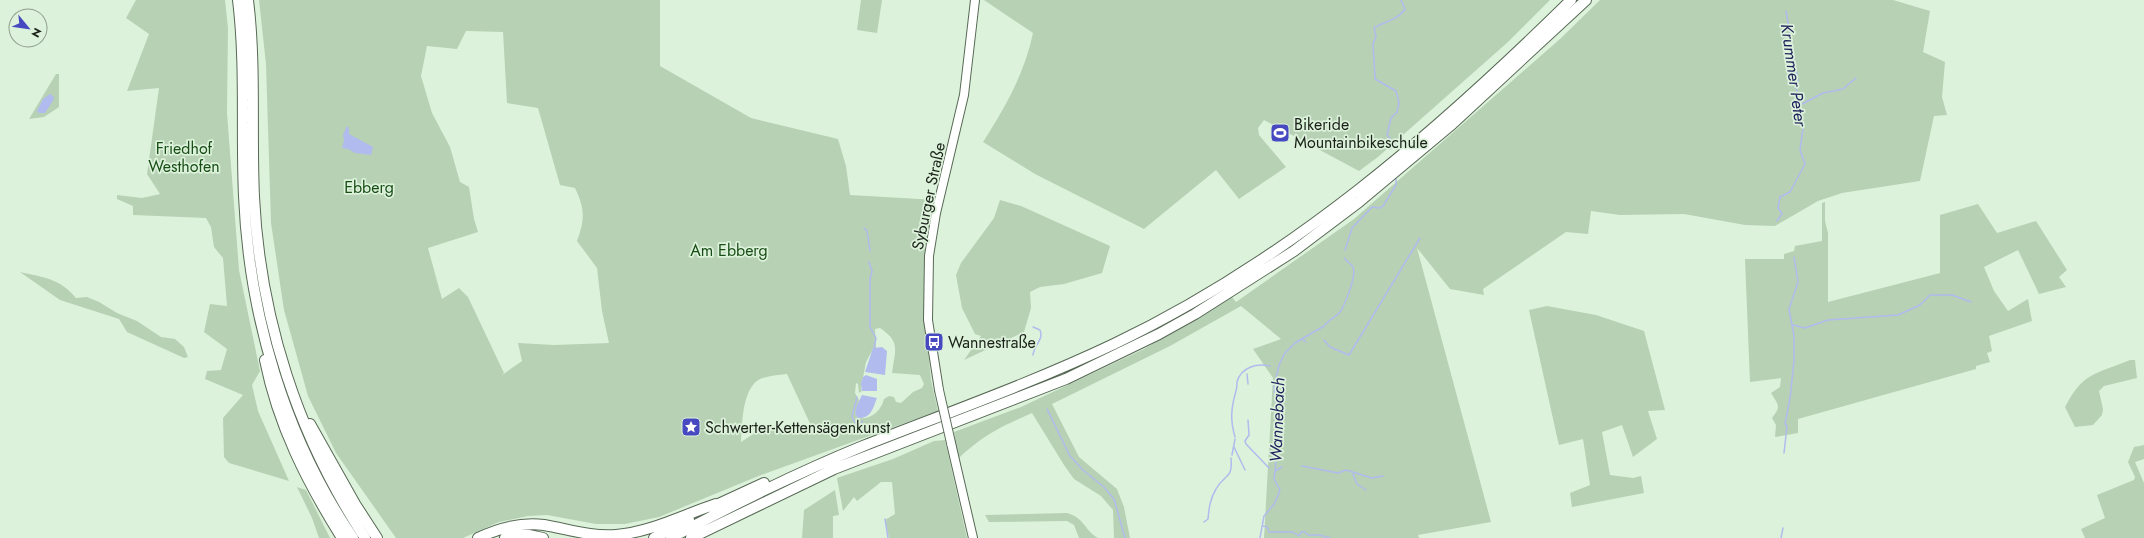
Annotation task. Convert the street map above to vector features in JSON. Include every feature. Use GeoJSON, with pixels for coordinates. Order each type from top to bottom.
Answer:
{"type":"FeatureCollection","features":[{"type":"Feature","properties":{"kind":"highway"},"geometry":{"type":"LineString","coordinates":[[238,0],[242,59],[245,224],[255,295],[262,330],[283,399],[302,446],[328,497],[353,538]]}},
{"type":"Feature","properties":{"kind":"highway"},"geometry":{"type":"LineString","coordinates":[[248,0],[253,61],[254,195],[258,246],[273,329],[292,394],[320,460],[365,538]]}},
{"type":"Feature","properties":{"kind":"highway"},"geometry":{"type":"LineString","coordinates":[[671,538],[769,487],[861,447],[1004,392],[1116,344],[1208,294],[1320,226],[1390,178],[1571,0]]}},
{"type":"Feature","properties":{"kind":"highway"},"geometry":{"type":"LineString","coordinates":[[1446,123],[1586,0]]}},
{"type":"Feature","properties":{"kind":"highway"},"geometry":{"type":"LineString","coordinates":[[691,538],[834,469],[1066,379],[1159,334],[1261,274],[1320,226]]}},
{"type":"Feature","properties":{"kind":"highway"},"geometry":{"type":"LineString","coordinates":[[262,330],[264,354],[277,411],[294,451],[327,515],[337,538]]}},
{"type":"Feature","properties":{"kind":"highway"},"geometry":{"type":"LineString","coordinates":[[292,394],[377,538]]}},
{"type":"Feature","properties":{"kind":"highway"},"geometry":{"type":"LineString","coordinates":[[703,538],[783,496],[924,434]]}},
{"type":"Feature","properties":{"kind":"highway"},"geometry":{"type":"LineString","coordinates":[[478,538],[500,529],[524,524],[544,525],[593,535],[624,534],[653,527],[716,504],[779,476],[799,474]]}},
{"type":"Feature","properties":{"kind":"highway"},"geometry":{"type":"LineString","coordinates":[[654,538],[716,504]]}},
{"type":"Feature","properties":{"kind":"highway"},"geometry":{"type":"LineString","coordinates":[[327,515],[342,538]]}},
{"type":"Feature","properties":{"kind":"highway"},"geometry":{"type":"LineString","coordinates":[[367,522],[380,538]]}},
{"type":"Feature","properties":{"kind":"highway"},"geometry":{"type":"LineString","coordinates":[[505,538],[524,534],[543,538]]}},
{"type":"Feature","properties":{"kind":"street","name":"Syburger Straße"},"geometry":{"type":"LineString","coordinates":[[972,538],[939,390],[928,320],[929,256],[936,213],[964,95],[975,0]]}},
{"type":"Feature","properties":{"kind":"green space","name":"Friedhof Westhofen"},"geometry":{"type":"Polygon","coordinates":[[[136,0],[225,0],[228,28],[227,113],[239,270],[260,371],[252,385],[258,411],[289,481],[229,463],[224,457],[223,418],[243,395],[205,379],[207,371],[221,370],[227,349],[204,332],[210,304],[227,306],[223,258],[214,247],[211,227],[206,218],[133,215],[133,206],[117,199],[117,195],[142,198],[160,194],[147,174],[159,88],[127,91],[149,34],[126,18],[136,0]]]}},
{"type":"Feature","properties":{"kind":"green space","name":"Am Ebberg"},"geometry":{"type":"Polygon","coordinates":[[[259,0],[660,0],[660,66],[751,118],[838,139],[846,166],[850,195],[937,200],[927,339],[931,380],[938,411],[761,475],[659,517],[625,524],[596,524],[547,515],[528,516],[499,522],[463,538],[396,538],[336,453],[308,396],[284,310],[271,223],[266,64],[259,0]],[[466,31],[457,49],[427,46],[421,76],[432,113],[450,147],[460,182],[469,187],[474,219],[478,232],[428,248],[442,299],[459,288],[468,297],[504,373],[502,375],[522,361],[518,343],[554,345],[609,343],[602,311],[597,268],[577,241],[583,220],[583,214],[581,202],[575,188],[560,185],[538,108],[507,103],[503,32],[466,31]],[[880,328],[875,329],[876,348],[873,349],[866,362],[861,388],[862,391],[859,393],[858,384],[856,383],[855,393],[859,400],[855,414],[858,418],[867,418],[875,414],[883,403],[884,399],[889,396],[894,397],[896,402],[901,403],[913,392],[922,388],[924,384],[920,375],[892,373],[895,352],[894,342],[887,333],[880,328]],[[787,374],[760,379],[754,384],[746,398],[741,442],[764,427],[813,430],[787,374]]]}},
{"type":"Feature","properties":{"kind":"green space"},"geometry":{"type":"Polygon","coordinates":[[[861,0],[882,0],[877,33],[857,30],[861,0]]]}},
{"type":"Feature","properties":{"kind":"green space"},"geometry":{"type":"Polygon","coordinates":[[[984,0],[1550,0],[1508,42],[1378,157],[1359,171],[1264,120],[1258,128],[1259,135],[1286,167],[1239,199],[1216,170],[1144,229],[1035,174],[983,142],[999,117],[1013,90],[1025,62],[1033,33],[984,0]]]}},
{"type":"Feature","properties":{"kind":"green space"},"geometry":{"type":"Polygon","coordinates":[[[1600,0],[1893,0],[1930,11],[1923,52],[1945,62],[1942,97],[1947,115],[1934,116],[1920,181],[1842,193],[1818,201],[1775,226],[1745,225],[1684,214],[1620,215],[1591,211],[1588,234],[1566,232],[1483,289],[1484,295],[1450,289],[1417,248],[1491,522],[1418,535],[1419,538],[1264,538],[1273,378],[1253,349],[1281,339],[1241,306],[1170,346],[1052,404],[1079,457],[1117,489],[1124,507],[1130,538],[1114,538],[1113,510],[1101,496],[1074,479],[1032,413],[993,432],[958,459],[954,432],[1021,407],[1144,349],[1232,297],[1236,302],[1354,219],[1560,39],[1600,0]]]}},
{"type":"Feature","properties":{"kind":"green space"},"geometry":{"type":"Polygon","coordinates":[[[56,74],[59,74],[59,107],[44,117],[29,119],[56,74]]]}},
{"type":"Feature","properties":{"kind":"green space"},"geometry":{"type":"Polygon","coordinates":[[[1000,200],[1021,206],[1110,246],[1102,273],[1064,284],[1040,287],[1030,292],[1031,308],[1024,332],[964,360],[981,336],[975,334],[962,308],[956,275],[961,263],[994,218],[1000,200]]]}},
{"type":"Feature","properties":{"kind":"green space"},"geometry":{"type":"Polygon","coordinates":[[[1825,202],[1825,221],[1828,233],[1828,302],[1940,273],[1940,215],[1978,204],[1997,233],[2036,221],[2067,270],[2059,277],[2066,287],[2039,294],[2018,250],[1984,267],[1994,291],[2008,311],[2028,299],[2032,321],[1989,336],[1992,351],[1987,353],[1990,362],[1976,366],[1976,369],[1798,419],[1798,433],[1775,437],[1776,425],[1772,418],[1777,411],[1778,406],[1771,393],[1780,387],[1781,378],[1750,382],[1745,259],[1784,259],[1784,254],[1794,251],[1795,246],[1822,241],[1822,203],[1825,202]]]}},
{"type":"Feature","properties":{"kind":"green space"},"geometry":{"type":"Polygon","coordinates":[[[20,272],[58,283],[76,298],[87,297],[99,302],[117,313],[137,321],[161,337],[175,339],[184,347],[188,357],[184,358],[127,332],[119,319],[60,300],[20,272]]]}},
{"type":"Feature","properties":{"kind":"green space"},"geometry":{"type":"Polygon","coordinates":[[[1547,306],[1596,315],[1644,331],[1665,410],[1648,411],[1657,439],[1633,457],[1622,425],[1602,432],[1610,475],[1633,478],[1641,476],[1644,493],[1572,507],[1570,493],[1590,485],[1583,439],[1559,445],[1557,437],[1529,310],[1547,306]]]}},
{"type":"Feature","properties":{"kind":"green space"},"geometry":{"type":"Polygon","coordinates":[[[2130,360],[2135,360],[2137,378],[2104,386],[2099,391],[2103,409],[2102,415],[2093,425],[2075,427],[2065,407],[2078,387],[2085,380],[2099,372],[2130,360]]]}},
{"type":"Feature","properties":{"kind":"green space"},"geometry":{"type":"Polygon","coordinates":[[[945,440],[967,538],[889,538],[885,520],[895,514],[892,482],[881,482],[857,501],[854,497],[843,511],[837,478],[893,459],[934,441],[945,440]]]}},
{"type":"Feature","properties":{"kind":"green space"},"geometry":{"type":"Polygon","coordinates":[[[2144,445],[2144,459],[2135,462],[2144,483],[2144,538],[2085,538],[2081,529],[2105,518],[2097,495],[2134,480],[2135,477],[2128,462],[2134,447],[2144,445]]]}},
{"type":"Feature","properties":{"kind":"green space"},"geometry":{"type":"Polygon","coordinates":[[[297,487],[306,490],[330,538],[319,538],[312,518],[297,487]]]}},
{"type":"Feature","properties":{"kind":"green space"},"geometry":{"type":"Polygon","coordinates":[[[835,490],[839,515],[833,516],[833,538],[802,538],[804,510],[835,490]]]}},
{"type":"Feature","properties":{"kind":"green space"},"geometry":{"type":"Polygon","coordinates":[[[1067,513],[1073,515],[1081,521],[1093,535],[1098,538],[1079,538],[1074,525],[1067,521],[989,522],[985,515],[1067,513]]]}},
{"type":"Feature","properties":{"kind":"water"},"geometry":{"type":"Polygon","coordinates":[[[50,94],[54,99],[45,113],[39,113],[37,111],[43,99],[50,94]]]}},
{"type":"Feature","properties":{"kind":"water"},"geometry":{"type":"Polygon","coordinates":[[[347,126],[349,128],[349,134],[373,147],[371,155],[355,153],[348,149],[342,148],[344,141],[343,135],[347,126]]]}},
{"type":"Feature","properties":{"kind":"water"},"geometry":{"type":"Polygon","coordinates":[[[882,347],[887,351],[885,375],[865,372],[873,348],[882,347]]]}},
{"type":"Feature","properties":{"kind":"water"},"geometry":{"type":"Polygon","coordinates":[[[866,375],[877,379],[877,391],[862,391],[861,384],[863,377],[866,375]]]}},
{"type":"Feature","properties":{"kind":"water"},"geometry":{"type":"Polygon","coordinates":[[[862,395],[877,398],[869,415],[858,418],[855,414],[857,405],[862,395]]]}},
{"type":"Feature","properties":{"kind":"waterway","name":"Wannebach"},"geometry":{"type":"LineString","coordinates":[[1390,149],[1395,144],[1387,135],[1391,118],[1397,112],[1399,103],[1396,91],[1375,79],[1373,44],[1376,36],[1374,28],[1395,18],[1405,9],[1401,0]]}},
{"type":"Feature","properties":{"kind":"waterway","name":"Krummer Peter"},"geometry":{"type":"LineString","coordinates":[[1777,221],[1782,214],[1778,208],[1780,197],[1790,192],[1805,164],[1800,150],[1803,128],[1798,117],[1800,105],[1796,87],[1798,81],[1786,11]]}},
{"type":"Feature","properties":{"kind":"waterway"},"geometry":{"type":"LineString","coordinates":[[1800,105],[1823,93],[1843,89],[1856,78]]}},
{"type":"Feature","properties":{"kind":"waterway","name":"Wannebach"},"geometry":{"type":"LineString","coordinates":[[1345,250],[1352,228],[1372,207],[1380,208],[1383,206],[1396,185],[1396,176]]}},
{"type":"Feature","properties":{"kind":"waterway"},"geometry":{"type":"LineString","coordinates":[[864,228],[867,231],[870,251]]}},
{"type":"Feature","properties":{"kind":"waterway"},"geometry":{"type":"LineString","coordinates":[[1324,340],[1330,347],[1349,355],[1420,238]]}},
{"type":"Feature","properties":{"kind":"waterway","name":"Krummer Peter"},"geometry":{"type":"LineString","coordinates":[[1784,453],[1787,426],[1785,424],[1790,398],[1794,361],[1794,336],[1789,309],[1798,282],[1794,257]]}},
{"type":"Feature","properties":{"kind":"waterway","name":"Wannebach"},"geometry":{"type":"LineString","coordinates":[[1260,538],[1264,516],[1275,503],[1280,490],[1274,479],[1279,435],[1274,386],[1279,365],[1285,353],[1295,343],[1324,326],[1340,312],[1352,283],[1354,271],[1351,264],[1346,261],[1345,258]]}},
{"type":"Feature","properties":{"kind":"waterway"},"geometry":{"type":"LineString","coordinates":[[869,262],[872,271],[870,279],[870,327],[876,338],[874,348]]}},
{"type":"Feature","properties":{"kind":"waterway"},"geometry":{"type":"LineString","coordinates":[[1793,325],[1805,328],[1828,320],[1898,315],[1920,305],[1930,295],[1952,295],[1971,302]]}},
{"type":"Feature","properties":{"kind":"waterway"},"geometry":{"type":"LineString","coordinates":[[1033,327],[1040,330],[1041,334],[1040,340],[1033,355]]}},
{"type":"Feature","properties":{"kind":"waterway","name":"Wannebach"},"geometry":{"type":"LineString","coordinates":[[1302,339],[1306,342]]}},
{"type":"Feature","properties":{"kind":"waterway"},"geometry":{"type":"LineString","coordinates":[[1235,437],[1232,425],[1232,414],[1239,377],[1250,367],[1260,365],[1270,366]]}},
{"type":"Feature","properties":{"kind":"waterway"},"geometry":{"type":"LineString","coordinates":[[1247,374],[1248,384]]}},
{"type":"Feature","properties":{"kind":"waterway"},"geometry":{"type":"LineString","coordinates":[[857,397],[852,417],[857,426],[861,427],[862,421]]}},
{"type":"Feature","properties":{"kind":"waterway"},"geometry":{"type":"LineString","coordinates":[[1047,409],[1070,456],[1083,470],[1104,487],[1114,499],[1125,538]]}},
{"type":"Feature","properties":{"kind":"waterway"},"geometry":{"type":"LineString","coordinates":[[1248,420],[1249,435],[1245,441],[1246,444],[1269,468]]}},
{"type":"Feature","properties":{"kind":"waterway"},"geometry":{"type":"LineString","coordinates":[[1232,455],[1235,439]]}},
{"type":"Feature","properties":{"kind":"waterway"},"geometry":{"type":"LineString","coordinates":[[1234,447],[1245,470]]}},
{"type":"Feature","properties":{"kind":"waterway"},"geometry":{"type":"LineString","coordinates":[[1204,522],[1208,519],[1212,496],[1219,484],[1230,473],[1231,458]]}},
{"type":"Feature","properties":{"kind":"waterway"},"geometry":{"type":"LineString","coordinates":[[1302,466],[1338,473],[1346,470],[1372,478],[1383,476]]}},
{"type":"Feature","properties":{"kind":"waterway","name":"Wannebach"},"geometry":{"type":"LineString","coordinates":[[1275,471],[1282,467]]}},
{"type":"Feature","properties":{"kind":"waterway"},"geometry":{"type":"LineString","coordinates":[[1353,474],[1357,484],[1366,490]]}},
{"type":"Feature","properties":{"kind":"waterway"},"geometry":{"type":"LineString","coordinates":[[885,519],[888,538]]}},
{"type":"Feature","properties":{"kind":"waterway"},"geometry":{"type":"LineString","coordinates":[[1263,526],[1267,527],[1269,532],[1293,532],[1299,536],[1301,532],[1305,532],[1308,535],[1319,535],[1330,538]]}},
{"type":"Feature","properties":{"kind":"waterway","name":"Krummer Peter"},"geometry":{"type":"LineString","coordinates":[[1781,538],[1783,528]]}},
{"type":"Feature","properties":{"kind":"place","name":"Bikeride Mountainbikeschule"},"geometry":{"type":"Point","coordinates":[1280,133]}},
{"type":"Feature","properties":{"kind":"place","name":"Wannestraße"},"geometry":{"type":"Point","coordinates":[934,342]}},
{"type":"Feature","properties":{"kind":"place","name":"Schwerter-Kettensägenkunst"},"geometry":{"type":"Point","coordinates":[691,427]}},
{"type":"Feature","properties":{"kind":"park label","name":"Ebberg"},"geometry":{"type":"Point","coordinates":[369,187]}}]}
